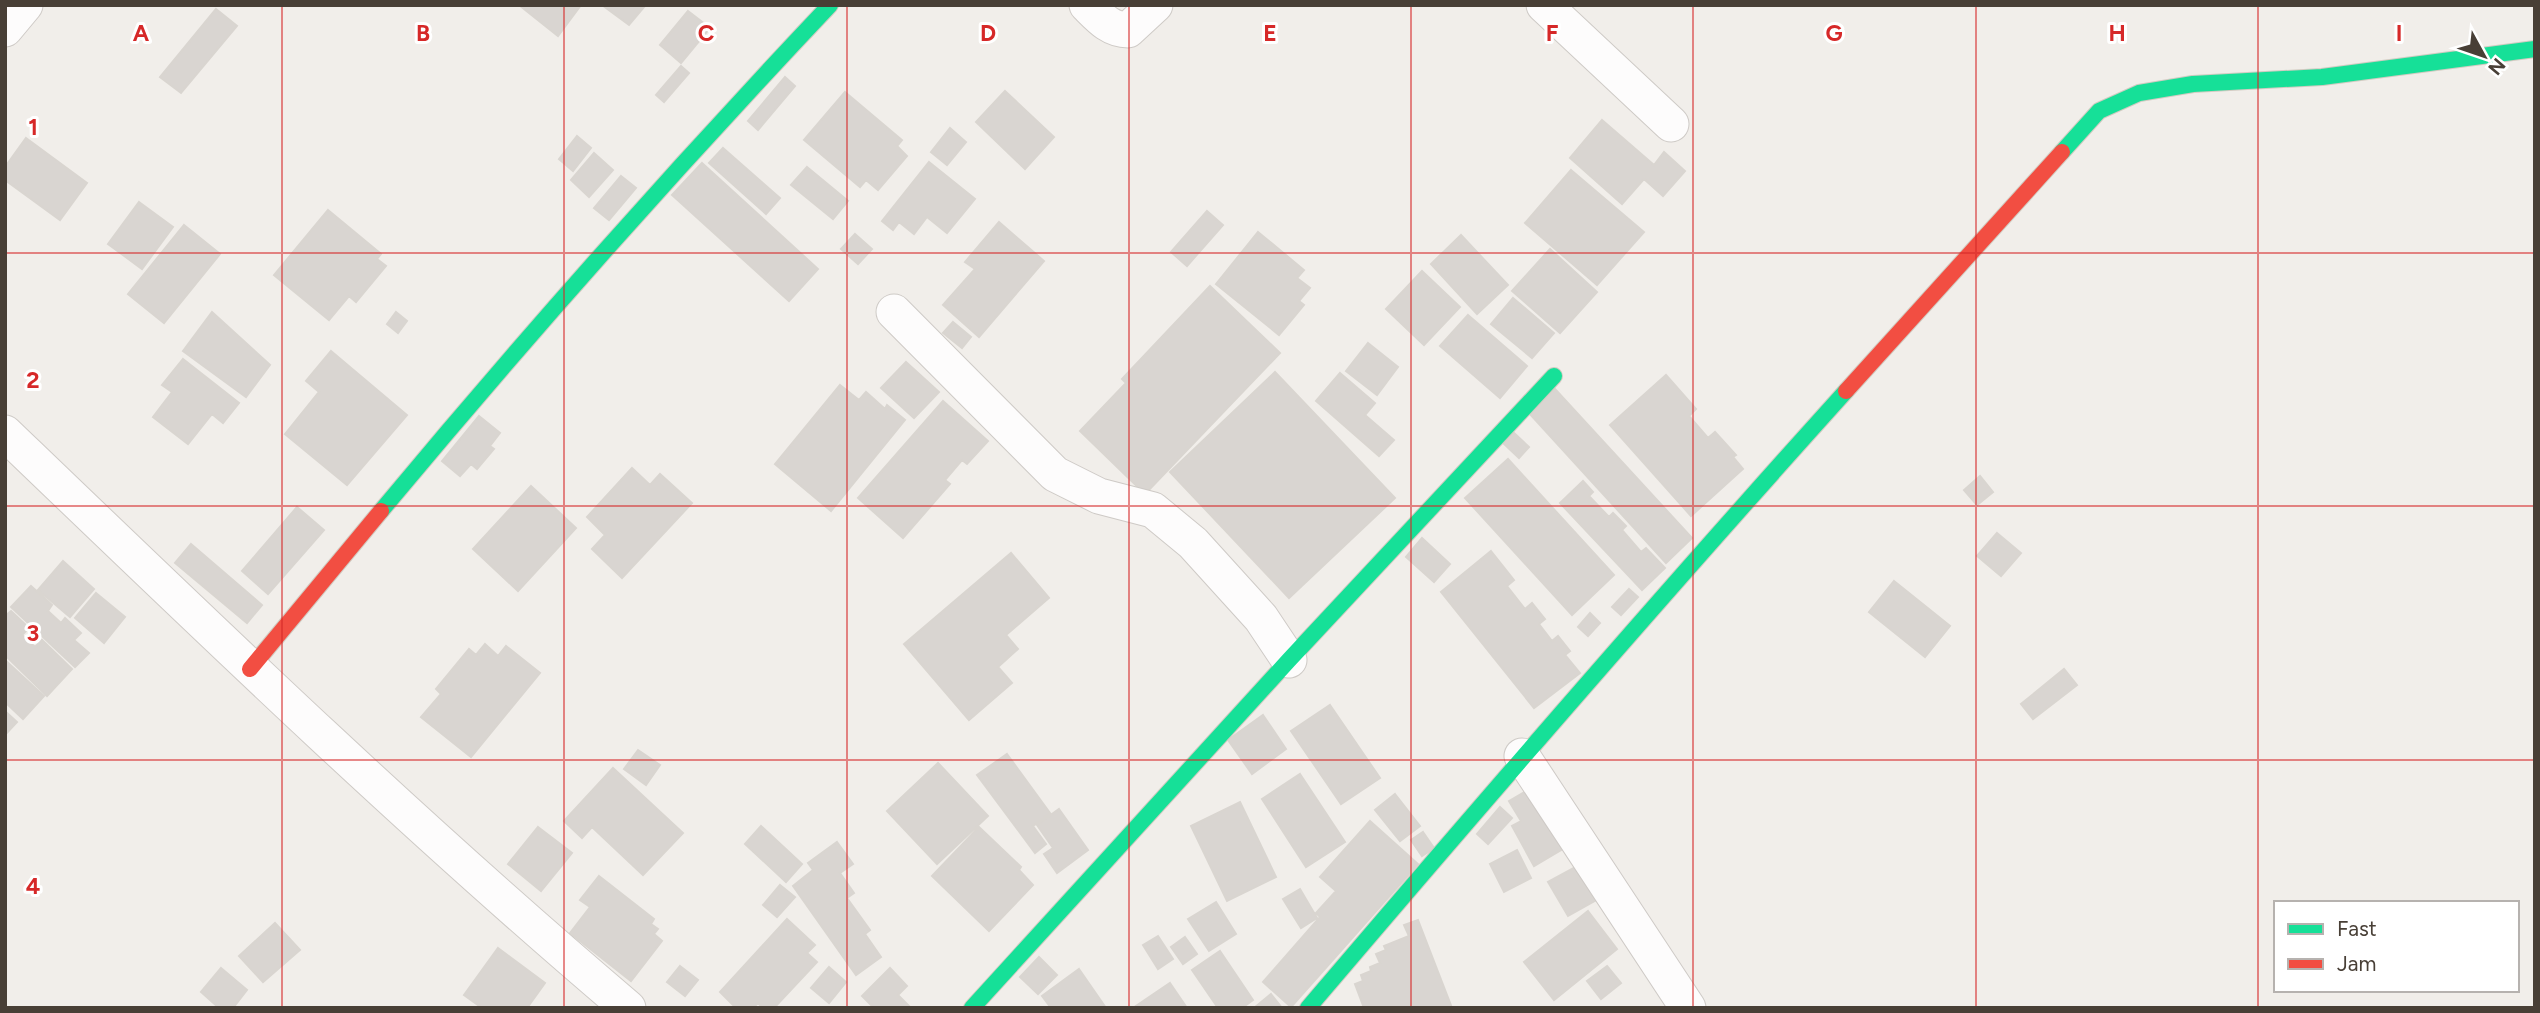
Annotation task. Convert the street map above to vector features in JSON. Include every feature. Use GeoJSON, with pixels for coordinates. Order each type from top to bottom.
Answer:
{"type":"FeatureCollection","features":[{"type":"Feature","properties":{"kind":"street"},"geometry":{"type":"LineString","coordinates":[[5,29],[25,5]]}},
{"type":"Feature","properties":{"kind":"street"},"geometry":{"type":"LineString","coordinates":[[250,669],[467,407],[759,80],[830,5]]}},
{"type":"Feature","properties":{"kind":"street"},"geometry":{"type":"LineString","coordinates":[[1087,5],[1106,23],[1119,30],[1128,30],[1155,5]]}},
{"type":"Feature","properties":{"kind":"street"},"geometry":{"type":"LineString","coordinates":[[1544,5],[1671,124]]}},
{"type":"Feature","properties":{"kind":"street"},"geometry":{"type":"LineString","coordinates":[[1308,1008],[1522,756],[1691,563],[2099,111],[2139,93],[2193,84],[2322,77],[2535,49]]}},
{"type":"Feature","properties":{"kind":"street"},"geometry":{"type":"LineString","coordinates":[[894,312],[1055,474],[1099,496],[1153,510],[1193,543],[1261,618],[1289,660]]}},
{"type":"Feature","properties":{"kind":"street"},"geometry":{"type":"LineString","coordinates":[[972,1008],[1289,660],[1554,376]]}},
{"type":"Feature","properties":{"kind":"street"},"geometry":{"type":"LineString","coordinates":[[5,433],[250,669],[519,915],[628,1008]]}},
{"type":"Feature","properties":{"kind":"street"},"geometry":{"type":"LineString","coordinates":[[1522,756],[1688,1008]]}},
{"type":"Feature","properties":{"kind":"building"},"geometry":{"type":"Polygon","coordinates":[[[519,5],[581,5],[558,36],[519,5]]]}},
{"type":"Feature","properties":{"kind":"building"},"geometry":{"type":"Polygon","coordinates":[[[602,5],[642,5],[644,7],[629,25],[602,5]]]}},
{"type":"Feature","properties":{"kind":"building"},"geometry":{"type":"Polygon","coordinates":[[[216,9],[237,26],[181,93],[160,77],[216,9]]]}},
{"type":"Feature","properties":{"kind":"building"},"geometry":{"type":"Polygon","coordinates":[[[688,11],[710,28],[681,63],[660,45],[688,11]]]}},
{"type":"Feature","properties":{"kind":"building"},"geometry":{"type":"Polygon","coordinates":[[[681,66],[689,73],[664,102],[656,95],[681,66]]]}},
{"type":"Feature","properties":{"kind":"building"},"geometry":{"type":"Polygon","coordinates":[[[785,77],[795,86],[758,130],[748,121],[785,77]]]}},
{"type":"Feature","properties":{"kind":"building"},"geometry":{"type":"Polygon","coordinates":[[[1005,91],[1054,137],[1025,169],[976,122],[1005,91]]]}},
{"type":"Feature","properties":{"kind":"building"},"geometry":{"type":"Polygon","coordinates":[[[845,92],[902,140],[897,146],[907,156],[878,190],[866,180],[860,187],[804,140],[845,92]]]}},
{"type":"Feature","properties":{"kind":"building"},"geometry":{"type":"Polygon","coordinates":[[[1602,120],[1654,165],[1664,152],[1685,171],[1663,196],[1644,179],[1622,204],[1570,158],[1602,120]]]}},
{"type":"Feature","properties":{"kind":"building"},"geometry":{"type":"Polygon","coordinates":[[[950,128],[966,142],[947,165],[931,152],[950,128]]]}},
{"type":"Feature","properties":{"kind":"building"},"geometry":{"type":"Polygon","coordinates":[[[577,136],[591,148],[573,171],[559,159],[577,136]]]}},
{"type":"Feature","properties":{"kind":"building"},"geometry":{"type":"Polygon","coordinates":[[[26,138],[87,183],[60,220],[5,180],[5,167],[26,138]]]}},
{"type":"Feature","properties":{"kind":"building"},"geometry":{"type":"Polygon","coordinates":[[[723,148],[780,198],[766,214],[709,163],[723,148]]]}},
{"type":"Feature","properties":{"kind":"building"},"geometry":{"type":"Polygon","coordinates":[[[594,153],[613,170],[589,197],[571,180],[594,153]]]}},
{"type":"Feature","properties":{"kind":"building"},"geometry":{"type":"Polygon","coordinates":[[[929,162],[975,199],[947,233],[927,217],[914,234],[899,222],[893,230],[882,221],[929,162]]]}},
{"type":"Feature","properties":{"kind":"building"},"geometry":{"type":"Polygon","coordinates":[[[702,163],[818,269],[789,301],[672,195],[702,163]]]}},
{"type":"Feature","properties":{"kind":"building"},"geometry":{"type":"Polygon","coordinates":[[[807,167],[848,201],[833,219],[791,185],[807,167]]]}},
{"type":"Feature","properties":{"kind":"building"},"geometry":{"type":"Polygon","coordinates":[[[1571,170],[1644,232],[1597,285],[1525,223],[1571,170]]]}},
{"type":"Feature","properties":{"kind":"building"},"geometry":{"type":"Polygon","coordinates":[[[621,176],[636,188],[609,220],[594,208],[621,176]]]}},
{"type":"Feature","properties":{"kind":"building"},"geometry":{"type":"Polygon","coordinates":[[[139,202],[173,227],[142,269],[108,244],[139,202]]]}},
{"type":"Feature","properties":{"kind":"building"},"geometry":{"type":"Polygon","coordinates":[[[328,210],[381,254],[377,259],[386,266],[356,302],[349,296],[329,320],[274,275],[328,210]]]}},
{"type":"Feature","properties":{"kind":"building"},"geometry":{"type":"Polygon","coordinates":[[[1207,211],[1223,225],[1187,266],[1171,252],[1207,211]]]}},
{"type":"Feature","properties":{"kind":"building"},"geometry":{"type":"Polygon","coordinates":[[[999,222],[1044,261],[979,337],[943,305],[975,269],[965,262],[999,222]]]}},
{"type":"Feature","properties":{"kind":"building"},"geometry":{"type":"Polygon","coordinates":[[[184,225],[220,254],[164,323],[128,294],[184,225]]]}},
{"type":"Feature","properties":{"kind":"building"},"geometry":{"type":"Polygon","coordinates":[[[1258,232],[1304,270],[1297,278],[1310,288],[1299,301],[1304,305],[1279,335],[1216,284],[1258,232]]]}},
{"type":"Feature","properties":{"kind":"building"},"geometry":{"type":"Polygon","coordinates":[[[855,234],[872,249],[858,264],[841,249],[855,234]]]}},
{"type":"Feature","properties":{"kind":"building"},"geometry":{"type":"Polygon","coordinates":[[[1461,235],[1508,285],[1477,314],[1431,264],[1461,235]]]}},
{"type":"Feature","properties":{"kind":"building"},"geometry":{"type":"Polygon","coordinates":[[[1550,249],[1597,292],[1560,333],[1512,291],[1550,249]]]}},
{"type":"Feature","properties":{"kind":"building"},"geometry":{"type":"Polygon","coordinates":[[[1422,271],[1460,307],[1424,345],[1386,309],[1422,271]]]}},
{"type":"Feature","properties":{"kind":"building"},"geometry":{"type":"Polygon","coordinates":[[[1210,286],[1280,353],[1145,494],[1080,431],[1126,383],[1122,379],[1210,286]]]}},
{"type":"Feature","properties":{"kind":"building"},"geometry":{"type":"Polygon","coordinates":[[[1513,298],[1554,333],[1532,358],[1491,324],[1513,298]]]}},
{"type":"Feature","properties":{"kind":"building"},"geometry":{"type":"Polygon","coordinates":[[[212,312],[270,365],[246,397],[183,351],[212,312]]]}},
{"type":"Feature","properties":{"kind":"building"},"geometry":{"type":"Polygon","coordinates":[[[396,312],[407,321],[398,333],[387,324],[396,312]]]}},
{"type":"Feature","properties":{"kind":"building"},"geometry":{"type":"Polygon","coordinates":[[[1468,315],[1527,366],[1500,398],[1440,346],[1468,315]]]}},
{"type":"Feature","properties":{"kind":"building"},"geometry":{"type":"Polygon","coordinates":[[[953,322],[971,337],[962,348],[943,333],[953,322]]]}},
{"type":"Feature","properties":{"kind":"building"},"geometry":{"type":"Polygon","coordinates":[[[1368,343],[1398,367],[1377,395],[1346,371],[1368,343]]]}},
{"type":"Feature","properties":{"kind":"building"},"geometry":{"type":"Polygon","coordinates":[[[331,351],[407,415],[347,485],[285,434],[319,392],[306,381],[331,351]]]}},
{"type":"Feature","properties":{"kind":"building"},"geometry":{"type":"Polygon","coordinates":[[[183,359],[239,403],[223,423],[212,414],[188,444],[153,417],[172,392],[162,385],[183,359]]]}},
{"type":"Feature","properties":{"kind":"building"},"geometry":{"type":"Polygon","coordinates":[[[906,362],[939,392],[914,418],[881,388],[906,362]]]}},
{"type":"Feature","properties":{"kind":"building"},"geometry":{"type":"Polygon","coordinates":[[[1275,372],[1395,498],[1289,598],[1170,472],[1275,372]]]}},
{"type":"Feature","properties":{"kind":"building"},"geometry":{"type":"Polygon","coordinates":[[[1340,373],[1375,403],[1365,415],[1394,440],[1379,456],[1316,401],[1340,373]]]}},
{"type":"Feature","properties":{"kind":"building"},"geometry":{"type":"Polygon","coordinates":[[[1666,375],[1696,409],[1689,416],[1708,438],[1715,432],[1736,455],[1733,457],[1743,469],[1691,516],[1610,425],[1666,375]]]}},
{"type":"Feature","properties":{"kind":"building"},"geometry":{"type":"Polygon","coordinates":[[[840,385],[859,400],[866,392],[885,409],[887,405],[905,420],[831,511],[775,464],[840,385]]]}},
{"type":"Feature","properties":{"kind":"building"},"geometry":{"type":"Polygon","coordinates":[[[1555,389],[1692,538],[1666,563],[1529,413],[1555,389]]]}},
{"type":"Feature","properties":{"kind":"building"},"geometry":{"type":"Polygon","coordinates":[[[943,401],[988,441],[967,464],[962,460],[945,480],[950,484],[903,538],[858,498],[943,401]]]}},
{"type":"Feature","properties":{"kind":"building"},"geometry":{"type":"Polygon","coordinates":[[[479,416],[500,433],[490,446],[494,449],[477,469],[471,464],[460,476],[442,461],[479,416]]]}},
{"type":"Feature","properties":{"kind":"building"},"geometry":{"type":"Polygon","coordinates":[[[1513,432],[1529,447],[1519,458],[1502,442],[1513,432]]]}},
{"type":"Feature","properties":{"kind":"building"},"geometry":{"type":"Polygon","coordinates":[[[1508,459],[1614,575],[1572,615],[1465,498],[1508,459]]]}},
{"type":"Feature","properties":{"kind":"building"},"geometry":{"type":"Polygon","coordinates":[[[632,468],[650,485],[660,474],[692,503],[622,578],[592,549],[605,535],[587,517],[632,468]]]}},
{"type":"Feature","properties":{"kind":"building"},"geometry":{"type":"Polygon","coordinates":[[[1980,476],[1993,492],[1977,505],[1964,490],[1980,476]]]}},
{"type":"Feature","properties":{"kind":"building"},"geometry":{"type":"Polygon","coordinates":[[[1583,481],[1593,492],[1589,496],[1609,517],[1613,513],[1626,526],[1622,530],[1641,552],[1646,548],[1665,568],[1642,590],[1560,503],[1583,481]]]}},
{"type":"Feature","properties":{"kind":"building"},"geometry":{"type":"Polygon","coordinates":[[[531,486],[576,528],[518,591],[473,549],[531,486]]]}},
{"type":"Feature","properties":{"kind":"building"},"geometry":{"type":"Polygon","coordinates":[[[297,507],[324,530],[268,594],[242,571],[297,507]]]}},
{"type":"Feature","properties":{"kind":"building"},"geometry":{"type":"Polygon","coordinates":[[[1997,533],[2021,553],[2001,576],[1977,556],[1997,533]]]}},
{"type":"Feature","properties":{"kind":"building"},"geometry":{"type":"Polygon","coordinates":[[[1422,538],[1450,564],[1434,582],[1406,557],[1422,538]]]}},
{"type":"Feature","properties":{"kind":"building"},"geometry":{"type":"Polygon","coordinates":[[[191,544],[262,605],[247,623],[175,563],[191,544]]]}},
{"type":"Feature","properties":{"kind":"building"},"geometry":{"type":"Polygon","coordinates":[[[1491,551],[1514,580],[1507,586],[1525,609],[1532,603],[1545,619],[1539,624],[1552,641],[1558,636],[1570,651],[1565,655],[1580,673],[1534,708],[1441,592],[1491,551]]]}},
{"type":"Feature","properties":{"kind":"building"},"geometry":{"type":"Polygon","coordinates":[[[1011,553],[1049,598],[1006,635],[1018,649],[998,667],[1012,683],[969,720],[904,644],[1011,553]]]}},
{"type":"Feature","properties":{"kind":"building"},"geometry":{"type":"Polygon","coordinates":[[[63,561],[94,589],[70,617],[38,590],[63,561]]]}},
{"type":"Feature","properties":{"kind":"building"},"geometry":{"type":"Polygon","coordinates":[[[1894,581],[1950,626],[1925,657],[1869,612],[1894,581]]]}},
{"type":"Feature","properties":{"kind":"building"},"geometry":{"type":"Polygon","coordinates":[[[31,586],[52,605],[48,611],[61,623],[65,618],[81,633],[74,640],[89,653],[75,667],[11,607],[31,586]]]}},
{"type":"Feature","properties":{"kind":"building"},"geometry":{"type":"Polygon","coordinates":[[[1629,589],[1638,597],[1621,615],[1612,607],[1629,589]]]}},
{"type":"Feature","properties":{"kind":"building"},"geometry":{"type":"Polygon","coordinates":[[[96,593],[125,617],[104,643],[75,618],[96,593]]]}},
{"type":"Feature","properties":{"kind":"building"},"geometry":{"type":"Polygon","coordinates":[[[11,611],[29,628],[22,635],[35,647],[42,640],[72,669],[47,696],[5,655],[5,616],[11,611]]]}},
{"type":"Feature","properties":{"kind":"building"},"geometry":{"type":"Polygon","coordinates":[[[1590,613],[1600,623],[1588,636],[1578,627],[1590,613]]]}},
{"type":"Feature","properties":{"kind":"building"},"geometry":{"type":"Polygon","coordinates":[[[485,644],[498,656],[506,646],[540,673],[471,757],[421,717],[441,694],[436,689],[469,649],[476,655],[485,644]]]}},
{"type":"Feature","properties":{"kind":"building"},"geometry":{"type":"Polygon","coordinates":[[[5,660],[44,696],[23,719],[5,702],[5,660]]]}},
{"type":"Feature","properties":{"kind":"building"},"geometry":{"type":"Polygon","coordinates":[[[2064,669],[2077,685],[2033,719],[2021,704],[2064,669]]]}},
{"type":"Feature","properties":{"kind":"building"},"geometry":{"type":"Polygon","coordinates":[[[1330,705],[1380,778],[1341,804],[1291,731],[1330,705]]]}},
{"type":"Feature","properties":{"kind":"building"},"geometry":{"type":"Polygon","coordinates":[[[5,711],[17,722],[5,735],[5,711]]]}},
{"type":"Feature","properties":{"kind":"building"},"geometry":{"type":"Polygon","coordinates":[[[1263,715],[1286,749],[1252,774],[1228,740],[1263,715]]]}},
{"type":"Feature","properties":{"kind":"building"},"geometry":{"type":"Polygon","coordinates":[[[638,750],[660,765],[646,785],[624,769],[638,750]]]}},
{"type":"Feature","properties":{"kind":"building"},"geometry":{"type":"Polygon","coordinates":[[[1007,754],[1050,813],[1033,826],[1046,844],[1035,853],[977,775],[1007,754]]]}},
{"type":"Feature","properties":{"kind":"building"},"geometry":{"type":"Polygon","coordinates":[[[938,763],[988,816],[937,864],[887,811],[938,763]]]}},
{"type":"Feature","properties":{"kind":"building"},"geometry":{"type":"Polygon","coordinates":[[[613,768],[683,833],[643,875],[592,827],[582,838],[564,821],[613,768]]]}},
{"type":"Feature","properties":{"kind":"building"},"geometry":{"type":"Polygon","coordinates":[[[1300,774],[1345,842],[1306,867],[1262,799],[1300,774]]]}},
{"type":"Feature","properties":{"kind":"building"},"geometry":{"type":"Polygon","coordinates":[[[1528,790],[1563,849],[1534,866],[1512,826],[1521,821],[1509,801],[1528,790]]]}},
{"type":"Feature","properties":{"kind":"building"},"geometry":{"type":"Polygon","coordinates":[[[1395,794],[1420,826],[1400,841],[1375,810],[1395,794]]]}},
{"type":"Feature","properties":{"kind":"building"},"geometry":{"type":"Polygon","coordinates":[[[1240,802],[1276,877],[1227,901],[1191,826],[1240,802]]]}},
{"type":"Feature","properties":{"kind":"building"},"geometry":{"type":"Polygon","coordinates":[[[1500,807],[1512,818],[1488,844],[1477,834],[1500,807]]]}},
{"type":"Feature","properties":{"kind":"building"},"geometry":{"type":"Polygon","coordinates":[[[1059,809],[1088,850],[1057,873],[1044,854],[1053,848],[1037,825],[1059,809]]]}},
{"type":"Feature","properties":{"kind":"building"},"geometry":{"type":"Polygon","coordinates":[[[1370,821],[1418,864],[1291,1007],[1263,982],[1320,917],[1316,913],[1336,891],[1320,877],[1370,821]]]}},
{"type":"Feature","properties":{"kind":"building"},"geometry":{"type":"Polygon","coordinates":[[[761,826],[802,864],[786,882],[745,844],[761,826]]]}},
{"type":"Feature","properties":{"kind":"building"},"geometry":{"type":"Polygon","coordinates":[[[538,827],[572,853],[541,891],[508,864],[538,827]]]}},
{"type":"Feature","properties":{"kind":"building"},"geometry":{"type":"Polygon","coordinates":[[[979,827],[1021,867],[1019,870],[1033,885],[989,931],[932,876],[979,827]]]}},
{"type":"Feature","properties":{"kind":"building"},"geometry":{"type":"Polygon","coordinates":[[[1423,832],[1434,848],[1422,856],[1411,840],[1423,832]]]}},
{"type":"Feature","properties":{"kind":"building"},"geometry":{"type":"Polygon","coordinates":[[[837,842],[853,864],[840,873],[854,893],[847,898],[870,930],[865,934],[881,957],[856,975],[793,886],[813,870],[808,863],[837,842]]]}},
{"type":"Feature","properties":{"kind":"building"},"geometry":{"type":"Polygon","coordinates":[[[1517,850],[1531,878],[1504,892],[1490,864],[1517,850]]]}},
{"type":"Feature","properties":{"kind":"building"},"geometry":{"type":"Polygon","coordinates":[[[1579,865],[1598,899],[1568,916],[1548,882],[1579,865]]]}},
{"type":"Feature","properties":{"kind":"building"},"geometry":{"type":"Polygon","coordinates":[[[599,876],[654,919],[651,924],[658,929],[654,934],[662,941],[631,981],[570,933],[590,907],[580,900],[599,876]]]}},
{"type":"Feature","properties":{"kind":"building"},"geometry":{"type":"Polygon","coordinates":[[[780,885],[795,897],[777,917],[763,905],[780,885]]]}},
{"type":"Feature","properties":{"kind":"building"},"geometry":{"type":"Polygon","coordinates":[[[1300,889],[1317,918],[1301,928],[1283,899],[1300,889]]]}},
{"type":"Feature","properties":{"kind":"building"},"geometry":{"type":"Polygon","coordinates":[[[1216,902],[1236,934],[1209,951],[1188,919],[1216,902]]]}},
{"type":"Feature","properties":{"kind":"building"},"geometry":{"type":"Polygon","coordinates":[[[1588,911],[1617,949],[1554,1000],[1524,962],[1588,911]]]}},
{"type":"Feature","properties":{"kind":"building"},"geometry":{"type":"Polygon","coordinates":[[[787,919],[815,945],[807,953],[817,962],[774,1008],[763,1008],[758,1003],[753,1008],[736,1008],[720,992],[787,919]]]}},
{"type":"Feature","properties":{"kind":"building"},"geometry":{"type":"Polygon","coordinates":[[[1418,920],[1452,1008],[1364,1008],[1355,984],[1363,981],[1361,975],[1371,971],[1370,967],[1380,963],[1376,954],[1386,950],[1384,946],[1409,936],[1404,925],[1418,920]]]}},
{"type":"Feature","properties":{"kind":"building"},"geometry":{"type":"Polygon","coordinates":[[[275,923],[300,950],[263,982],[239,956],[275,923]]]}},
{"type":"Feature","properties":{"kind":"building"},"geometry":{"type":"Polygon","coordinates":[[[1158,936],[1173,959],[1158,969],[1143,945],[1158,936]]]}},
{"type":"Feature","properties":{"kind":"building"},"geometry":{"type":"Polygon","coordinates":[[[1185,937],[1197,954],[1183,964],[1171,947],[1185,937]]]}},
{"type":"Feature","properties":{"kind":"building"},"geometry":{"type":"Polygon","coordinates":[[[498,948],[545,983],[527,1008],[482,1008],[464,995],[498,948]]]}},
{"type":"Feature","properties":{"kind":"building"},"geometry":{"type":"Polygon","coordinates":[[[1220,951],[1253,1000],[1242,1008],[1218,1008],[1192,970],[1220,951]]]}},
{"type":"Feature","properties":{"kind":"building"},"geometry":{"type":"Polygon","coordinates":[[[1039,957],[1057,975],[1038,994],[1020,977],[1039,957]]]}},
{"type":"Feature","properties":{"kind":"building"},"geometry":{"type":"Polygon","coordinates":[[[680,966],[698,980],[685,996],[667,982],[680,966]]]}},
{"type":"Feature","properties":{"kind":"building"},"geometry":{"type":"Polygon","coordinates":[[[1607,966],[1621,983],[1601,999],[1587,981],[1607,966]]]}},
{"type":"Feature","properties":{"kind":"building"},"geometry":{"type":"Polygon","coordinates":[[[829,967],[846,982],[829,1003],[811,988],[829,967]]]}},
{"type":"Feature","properties":{"kind":"building"},"geometry":{"type":"Polygon","coordinates":[[[221,968],[247,990],[233,1008],[219,1008],[201,992],[221,968]]]}},
{"type":"Feature","properties":{"kind":"building"},"geometry":{"type":"Polygon","coordinates":[[[890,968],[907,986],[898,995],[911,1008],[874,1008],[862,996],[890,968]]]}},
{"type":"Feature","properties":{"kind":"building"},"geometry":{"type":"Polygon","coordinates":[[[1079,969],[1106,1008],[1051,1008],[1042,996],[1079,969]]]}},
{"type":"Feature","properties":{"kind":"building"},"geometry":{"type":"Polygon","coordinates":[[[1170,983],[1187,1008],[1133,1008],[1170,983]]]}},
{"type":"Feature","properties":{"kind":"building"},"geometry":{"type":"Polygon","coordinates":[[[1271,994],[1282,1008],[1254,1008],[1271,994]]]}},
{"type":"Feature","properties":{"kind":"traffic: fast"},"geometry":{"type":"LineString","coordinates":[[381,511],[601,255],[830,5]]}},
{"type":"Feature","properties":{"kind":"traffic: fast"},"geometry":{"type":"LineString","coordinates":[[2062,152],[2099,111],[2139,93],[2193,84],[2322,77],[2535,49]]}},
{"type":"Feature","properties":{"kind":"traffic: fast"},"geometry":{"type":"LineString","coordinates":[[972,1008],[1289,660],[1554,376]]}},
{"type":"Feature","properties":{"kind":"traffic: fast"},"geometry":{"type":"LineString","coordinates":[[1308,1008],[1575,698],[1846,391]]}},
{"type":"Feature","properties":{"kind":"traffic: jam"},"geometry":{"type":"LineString","coordinates":[[1846,391],[2062,152]]}},
{"type":"Feature","properties":{"kind":"traffic: jam"},"geometry":{"type":"LineString","coordinates":[[250,669],[381,511]]}}]}
